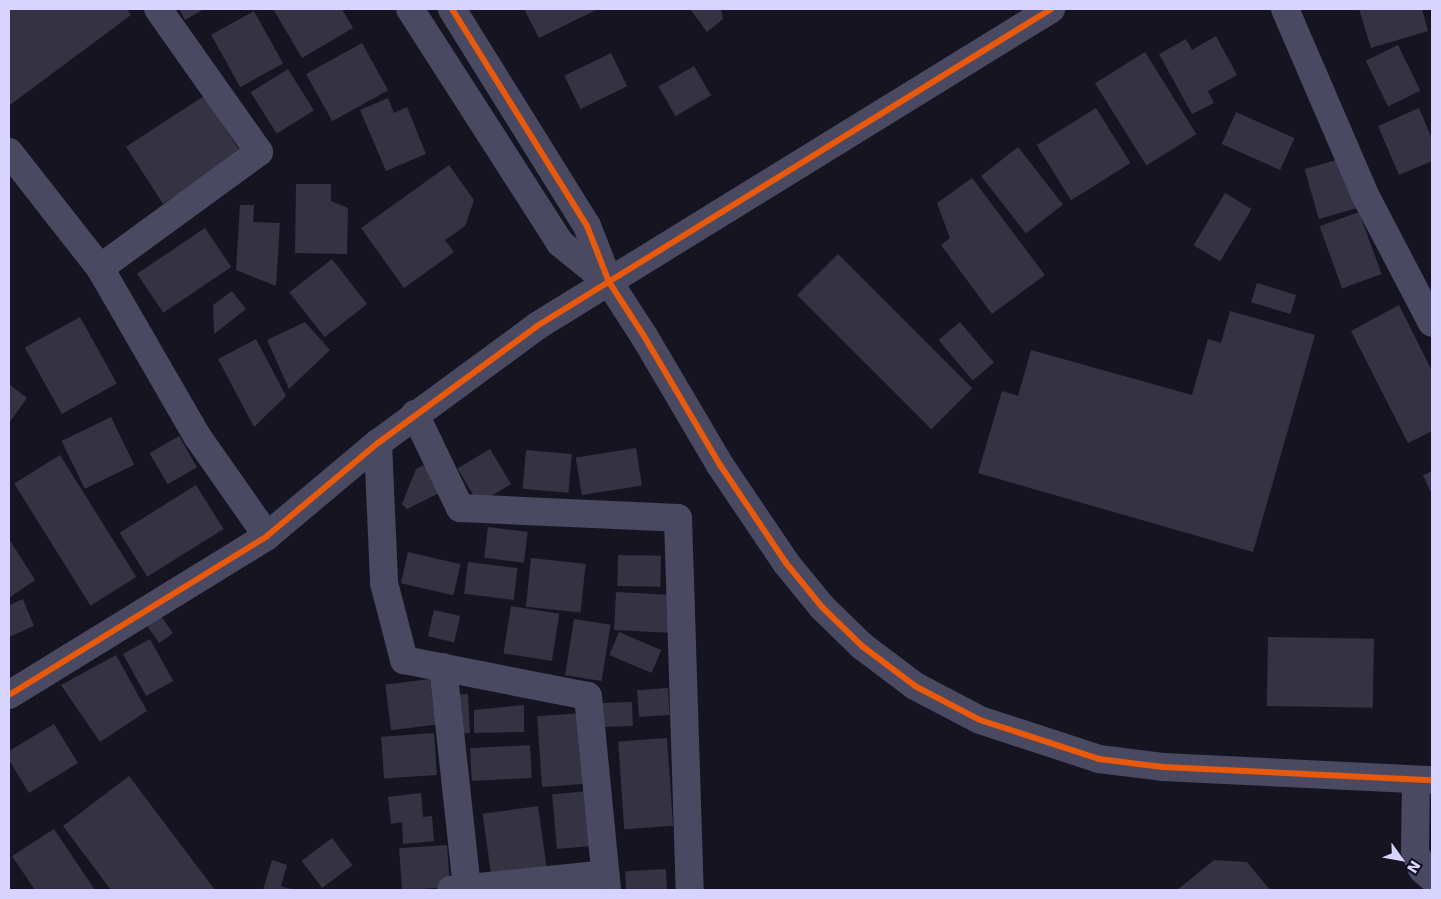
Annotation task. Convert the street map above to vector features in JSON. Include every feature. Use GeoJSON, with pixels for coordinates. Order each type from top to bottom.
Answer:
{"type":"FeatureCollection","features":[{"type":"Feature","properties":{"kind":"street"},"geometry":{"type":"LineString","coordinates":[[100,268],[259,152],[158,9]]}},
{"type":"Feature","properties":{"kind":"street"},"geometry":{"type":"LineString","coordinates":[[410,9],[560,243],[608,282]]}},
{"type":"Feature","properties":{"kind":"street"},"geometry":{"type":"LineString","coordinates":[[452,9],[587,226],[608,282],[644,336],[715,458],[786,563],[822,607],[862,646],[915,686],[980,720],[1038,742],[1099,759],[1163,767],[1424,780],[1415,851],[1422,869],[1432,878]]}},
{"type":"Feature","properties":{"kind":"street"},"geometry":{"type":"LineString","coordinates":[[9,695],[267,536],[415,414],[537,326],[1051,9]]}},
{"type":"Feature","properties":{"kind":"street"},"geometry":{"type":"LineString","coordinates":[[1285,9],[1365,195],[1432,323]]}},
{"type":"Feature","properties":{"kind":"street"},"geometry":{"type":"LineString","coordinates":[[9,152],[100,268],[197,436],[267,536]]}},
{"type":"Feature","properties":{"kind":"street"},"geometry":{"type":"LineString","coordinates":[[415,414],[460,508],[678,518],[690,890]]}},
{"type":"Feature","properties":{"kind":"street"},"geometry":{"type":"LineString","coordinates":[[378,443],[384,583],[404,660],[443,667],[588,696],[606,882],[459,889],[443,667]]}},
{"type":"Feature","properties":{"kind":"building"},"geometry":{"type":"Polygon","coordinates":[[[9,9],[127,9],[131,15],[10,105],[9,9]]]}},
{"type":"Feature","properties":{"kind":"building"},"geometry":{"type":"Polygon","coordinates":[[[179,9],[204,9],[185,20],[179,9]]]}},
{"type":"Feature","properties":{"kind":"building"},"geometry":{"type":"Polygon","coordinates":[[[273,9],[342,9],[353,28],[302,58],[273,9]]]}},
{"type":"Feature","properties":{"kind":"building"},"geometry":{"type":"Polygon","coordinates":[[[524,9],[598,9],[539,38],[524,9]]]}},
{"type":"Feature","properties":{"kind":"building"},"geometry":{"type":"Polygon","coordinates":[[[690,9],[721,9],[723,19],[707,32],[690,9]]]}},
{"type":"Feature","properties":{"kind":"building"},"geometry":{"type":"Polygon","coordinates":[[[1359,9],[1422,9],[1428,31],[1371,48],[1359,9]]]}},
{"type":"Feature","properties":{"kind":"building"},"geometry":{"type":"Polygon","coordinates":[[[254,11],[283,63],[240,87],[211,35],[254,11]]]}},
{"type":"Feature","properties":{"kind":"building"},"geometry":{"type":"Polygon","coordinates":[[[1216,36],[1237,75],[1208,91],[1214,103],[1192,114],[1159,54],[1186,39],[1192,50],[1216,36]]]}},
{"type":"Feature","properties":{"kind":"building"},"geometry":{"type":"Polygon","coordinates":[[[362,43],[388,90],[332,121],[306,74],[362,43]]]}},
{"type":"Feature","properties":{"kind":"building"},"geometry":{"type":"Polygon","coordinates":[[[1398,45],[1420,91],[1388,107],[1366,61],[1398,45]]]}},
{"type":"Feature","properties":{"kind":"building"},"geometry":{"type":"Polygon","coordinates":[[[1145,52],[1196,134],[1146,166],[1095,83],[1145,52]]]}},
{"type":"Feature","properties":{"kind":"building"},"geometry":{"type":"Polygon","coordinates":[[[611,53],[627,86],[580,109],[564,76],[611,53]]]}},
{"type":"Feature","properties":{"kind":"building"},"geometry":{"type":"Polygon","coordinates":[[[694,66],[711,95],[675,116],[658,86],[694,66]]]}},
{"type":"Feature","properties":{"kind":"building"},"geometry":{"type":"Polygon","coordinates":[[[288,69],[314,111],[277,134],[251,92],[288,69]]]}},
{"type":"Feature","properties":{"kind":"building"},"geometry":{"type":"Polygon","coordinates":[[[204,96],[241,153],[163,204],[126,147],[204,96]]]}},
{"type":"Feature","properties":{"kind":"building"},"geometry":{"type":"Polygon","coordinates":[[[388,98],[394,113],[407,107],[426,154],[386,171],[360,110],[388,98]]]}},
{"type":"Feature","properties":{"kind":"building"},"geometry":{"type":"Polygon","coordinates":[[[1096,108],[1130,163],[1071,200],[1037,145],[1096,108]]]}},
{"type":"Feature","properties":{"kind":"building"},"geometry":{"type":"Polygon","coordinates":[[[1419,108],[1432,139],[1432,161],[1399,175],[1378,126],[1419,108]]]}},
{"type":"Feature","properties":{"kind":"building"},"geometry":{"type":"Polygon","coordinates":[[[1236,112],[1294,138],[1280,170],[1222,144],[1236,112]]]}},
{"type":"Feature","properties":{"kind":"building"},"geometry":{"type":"Polygon","coordinates":[[[1018,147],[1063,205],[1026,233],[981,176],[1018,147]]]}},
{"type":"Feature","properties":{"kind":"building"},"geometry":{"type":"Polygon","coordinates":[[[1343,158],[1357,208],[1319,219],[1305,169],[1343,158]]]}},
{"type":"Feature","properties":{"kind":"building"},"geometry":{"type":"Polygon","coordinates":[[[449,165],[474,200],[465,226],[445,240],[454,252],[404,288],[361,228],[449,165]]]}},
{"type":"Feature","properties":{"kind":"building"},"geometry":{"type":"Polygon","coordinates":[[[972,178],[1045,275],[992,314],[941,245],[950,238],[937,203],[972,178]]]}},
{"type":"Feature","properties":{"kind":"building"},"geometry":{"type":"Polygon","coordinates":[[[296,184],[331,184],[331,201],[348,208],[347,254],[295,253],[296,184]]]}},
{"type":"Feature","properties":{"kind":"building"},"geometry":{"type":"Polygon","coordinates":[[[1225,193],[1252,209],[1220,261],[1194,245],[1225,193]]]}},
{"type":"Feature","properties":{"kind":"building"},"geometry":{"type":"Polygon","coordinates":[[[240,205],[254,205],[253,222],[280,223],[276,286],[236,270],[240,205]]]}},
{"type":"Feature","properties":{"kind":"building"},"geometry":{"type":"Polygon","coordinates":[[[1359,212],[1382,274],[1342,288],[1320,226],[1359,212]]]}},
{"type":"Feature","properties":{"kind":"building"},"geometry":{"type":"Polygon","coordinates":[[[205,228],[231,267],[163,313],[137,274],[205,228]]]}},
{"type":"Feature","properties":{"kind":"building"},"geometry":{"type":"Polygon","coordinates":[[[838,254],[972,388],[931,429],[797,295],[838,254]]]}},
{"type":"Feature","properties":{"kind":"building"},"geometry":{"type":"Polygon","coordinates":[[[332,259],[367,304],[325,337],[289,292],[332,259]]]}},
{"type":"Feature","properties":{"kind":"building"},"geometry":{"type":"Polygon","coordinates":[[[1257,283],[1296,295],[1290,314],[1251,302],[1257,283]]]}},
{"type":"Feature","properties":{"kind":"building"},"geometry":{"type":"Polygon","coordinates":[[[232,291],[246,309],[214,334],[213,305],[232,291]]]}},
{"type":"Feature","properties":{"kind":"building"},"geometry":{"type":"Polygon","coordinates":[[[1399,305],[1432,371],[1432,431],[1408,443],[1351,331],[1399,305]]]}},
{"type":"Feature","properties":{"kind":"building"},"geometry":{"type":"Polygon","coordinates":[[[1230,311],[1315,335],[1253,552],[978,473],[1002,391],[1018,396],[1031,350],[1192,395],[1208,339],[1221,343],[1230,311]]]}},
{"type":"Feature","properties":{"kind":"building"},"geometry":{"type":"Polygon","coordinates":[[[80,317],[117,383],[62,414],[25,348],[80,317]]]}},
{"type":"Feature","properties":{"kind":"building"},"geometry":{"type":"Polygon","coordinates":[[[305,322],[330,350],[289,389],[267,340],[305,322]]]}},
{"type":"Feature","properties":{"kind":"building"},"geometry":{"type":"Polygon","coordinates":[[[960,322],[994,363],[973,381],[939,340],[960,322]]]}},
{"type":"Feature","properties":{"kind":"building"},"geometry":{"type":"Polygon","coordinates":[[[256,339],[286,396],[254,427],[218,359],[256,339]]]}},
{"type":"Feature","properties":{"kind":"building"},"geometry":{"type":"Polygon","coordinates":[[[9,384],[27,398],[9,423],[9,384]]]}},
{"type":"Feature","properties":{"kind":"building"},"geometry":{"type":"Polygon","coordinates":[[[111,417],[134,465],[85,489],[62,441],[111,417]]]}},
{"type":"Feature","properties":{"kind":"building"},"geometry":{"type":"Polygon","coordinates":[[[179,436],[197,467],[168,484],[150,453],[179,436]]]}},
{"type":"Feature","properties":{"kind":"building"},"geometry":{"type":"Polygon","coordinates":[[[636,448],[642,486],[582,495],[576,458],[636,448]]]}},
{"type":"Feature","properties":{"kind":"building"},"geometry":{"type":"Polygon","coordinates":[[[490,449],[511,484],[479,504],[457,469],[490,449]]]}},
{"type":"Feature","properties":{"kind":"building"},"geometry":{"type":"Polygon","coordinates":[[[526,450],[572,454],[568,493],[523,489],[526,450]]]}},
{"type":"Feature","properties":{"kind":"building"},"geometry":{"type":"Polygon","coordinates":[[[60,455],[136,577],[91,606],[14,484],[60,455]]]}},
{"type":"Feature","properties":{"kind":"building"},"geometry":{"type":"Polygon","coordinates":[[[433,461],[447,489],[407,509],[402,504],[416,469],[433,461]]]}},
{"type":"Feature","properties":{"kind":"building"},"geometry":{"type":"Polygon","coordinates":[[[1432,471],[1432,495],[1423,475],[1432,471]]]}},
{"type":"Feature","properties":{"kind":"building"},"geometry":{"type":"Polygon","coordinates":[[[196,485],[224,529],[147,577],[120,533],[196,485]]]}},
{"type":"Feature","properties":{"kind":"building"},"geometry":{"type":"Polygon","coordinates":[[[488,527],[528,532],[524,563],[484,558],[488,527]]]}},
{"type":"Feature","properties":{"kind":"building"},"geometry":{"type":"Polygon","coordinates":[[[9,539],[35,580],[9,598],[9,539]]]}},
{"type":"Feature","properties":{"kind":"building"},"geometry":{"type":"Polygon","coordinates":[[[408,552],[461,564],[453,595],[401,583],[408,552]]]}},
{"type":"Feature","properties":{"kind":"building"},"geometry":{"type":"Polygon","coordinates":[[[618,555],[661,556],[660,587],[617,586],[618,555]]]}},
{"type":"Feature","properties":{"kind":"building"},"geometry":{"type":"Polygon","coordinates":[[[531,558],[586,564],[581,612],[526,607],[531,558]]]}},
{"type":"Feature","properties":{"kind":"building"},"geometry":{"type":"Polygon","coordinates":[[[468,562],[518,568],[514,600],[464,594],[468,562]]]}},
{"type":"Feature","properties":{"kind":"building"},"geometry":{"type":"Polygon","coordinates":[[[616,592],[670,595],[668,633],[614,630],[616,592]]]}},
{"type":"Feature","properties":{"kind":"building"},"geometry":{"type":"Polygon","coordinates":[[[23,599],[34,626],[9,637],[9,605],[23,599]]]}},
{"type":"Feature","properties":{"kind":"building"},"geometry":{"type":"Polygon","coordinates":[[[511,606],[559,614],[552,661],[503,653],[511,606]]]}},
{"type":"Feature","properties":{"kind":"building"},"geometry":{"type":"Polygon","coordinates":[[[434,610],[460,616],[454,642],[428,636],[434,610]]]}},
{"type":"Feature","properties":{"kind":"building"},"geometry":{"type":"Polygon","coordinates":[[[161,616],[173,633],[159,643],[147,626],[161,616]]]}},
{"type":"Feature","properties":{"kind":"building"},"geometry":{"type":"Polygon","coordinates":[[[574,619],[611,625],[602,681],[565,675],[574,619]]]}},
{"type":"Feature","properties":{"kind":"building"},"geometry":{"type":"Polygon","coordinates":[[[619,632],[661,650],[652,673],[609,655],[619,632]]]}},
{"type":"Feature","properties":{"kind":"building"},"geometry":{"type":"Polygon","coordinates":[[[1268,637],[1374,639],[1373,708],[1267,706],[1268,637]]]}},
{"type":"Feature","properties":{"kind":"building"},"geometry":{"type":"Polygon","coordinates":[[[150,639],[173,681],[146,696],[123,654],[150,639]]]}},
{"type":"Feature","properties":{"kind":"building"},"geometry":{"type":"Polygon","coordinates":[[[116,655],[147,711],[100,742],[61,685],[116,655]]]}},
{"type":"Feature","properties":{"kind":"building"},"geometry":{"type":"Polygon","coordinates":[[[430,679],[436,725],[391,730],[385,684],[430,679]]]}},
{"type":"Feature","properties":{"kind":"building"},"geometry":{"type":"Polygon","coordinates":[[[668,688],[670,715],[639,717],[637,690],[668,688]]]}},
{"type":"Feature","properties":{"kind":"building"},"geometry":{"type":"Polygon","coordinates":[[[468,694],[470,733],[457,734],[455,695],[468,694]]]}},
{"type":"Feature","properties":{"kind":"building"},"geometry":{"type":"Polygon","coordinates":[[[632,702],[633,726],[602,727],[601,703],[632,702]]]}},
{"type":"Feature","properties":{"kind":"building"},"geometry":{"type":"Polygon","coordinates":[[[524,705],[524,732],[474,733],[474,710],[524,705]]]}},
{"type":"Feature","properties":{"kind":"building"},"geometry":{"type":"Polygon","coordinates":[[[582,713],[587,784],[542,787],[537,716],[582,713]]]}},
{"type":"Feature","properties":{"kind":"building"},"geometry":{"type":"Polygon","coordinates":[[[54,724],[78,763],[29,793],[9,760],[9,751],[54,724]]]}},
{"type":"Feature","properties":{"kind":"building"},"geometry":{"type":"Polygon","coordinates":[[[434,733],[437,775],[384,779],[381,737],[434,733]]]}},
{"type":"Feature","properties":{"kind":"building"},"geometry":{"type":"Polygon","coordinates":[[[667,738],[673,826],[624,829],[618,741],[667,738]]]}},
{"type":"Feature","properties":{"kind":"building"},"geometry":{"type":"Polygon","coordinates":[[[530,745],[532,778],[472,781],[470,748],[530,745]]]}},
{"type":"Feature","properties":{"kind":"building"},"geometry":{"type":"Polygon","coordinates":[[[129,776],[215,890],[111,890],[63,826],[129,776]]]}},
{"type":"Feature","properties":{"kind":"building"},"geometry":{"type":"Polygon","coordinates":[[[590,791],[595,846],[557,849],[552,794],[590,791]]]}},
{"type":"Feature","properties":{"kind":"building"},"geometry":{"type":"Polygon","coordinates":[[[421,793],[423,817],[432,816],[434,841],[403,844],[402,822],[391,824],[388,797],[421,793]]]}},
{"type":"Feature","properties":{"kind":"building"},"geometry":{"type":"Polygon","coordinates":[[[538,806],[547,870],[492,878],[483,814],[538,806]]]}},
{"type":"Feature","properties":{"kind":"building"},"geometry":{"type":"Polygon","coordinates":[[[54,829],[95,890],[35,890],[12,856],[54,829]]]}},
{"type":"Feature","properties":{"kind":"building"},"geometry":{"type":"Polygon","coordinates":[[[332,838],[352,865],[322,888],[302,861],[332,838]]]}},
{"type":"Feature","properties":{"kind":"building"},"geometry":{"type":"Polygon","coordinates":[[[447,845],[450,887],[402,890],[399,848],[447,845]]]}},
{"type":"Feature","properties":{"kind":"building"},"geometry":{"type":"Polygon","coordinates":[[[272,860],[287,865],[281,886],[294,890],[263,890],[272,860]]]}},
{"type":"Feature","properties":{"kind":"building"},"geometry":{"type":"Polygon","coordinates":[[[1214,860],[1247,862],[1270,890],[1177,890],[1214,860]]]}},
{"type":"Feature","properties":{"kind":"building"},"geometry":{"type":"Polygon","coordinates":[[[666,869],[667,890],[626,890],[625,871],[666,869]]]}},
{"type":"Feature","properties":{"kind":"cycle path"},"geometry":{"type":"LineString","coordinates":[[452,9],[587,226],[609,282],[644,336],[720,465],[786,563],[822,607],[862,646],[915,686],[980,720],[1099,759],[1163,767],[1432,780]]}},
{"type":"Feature","properties":{"kind":"cycle path"},"geometry":{"type":"LineString","coordinates":[[9,695],[267,536],[378,443],[537,326],[1051,9]]}}]}
